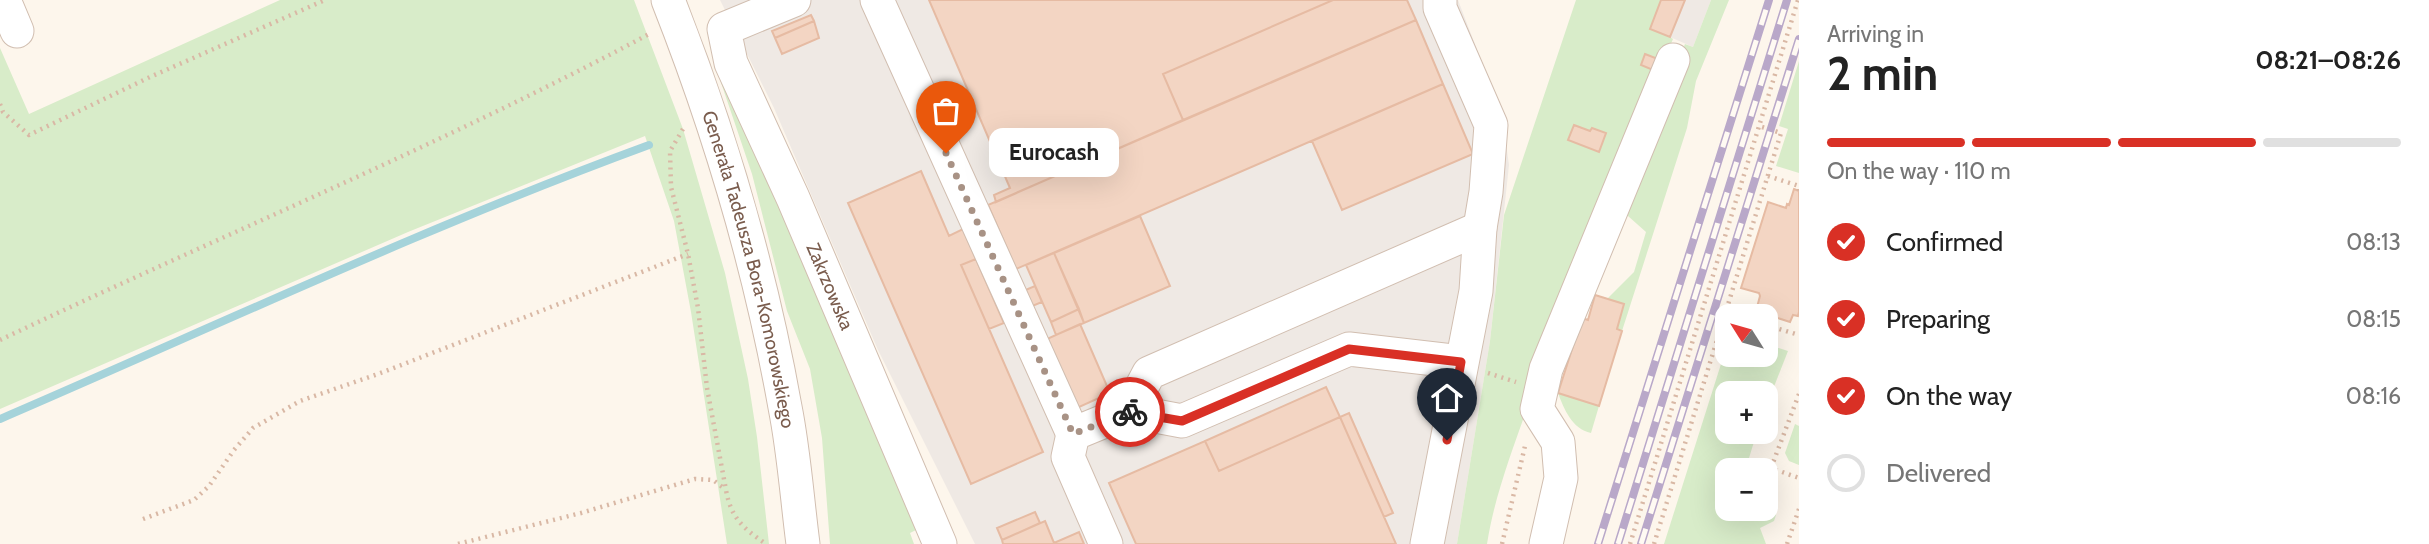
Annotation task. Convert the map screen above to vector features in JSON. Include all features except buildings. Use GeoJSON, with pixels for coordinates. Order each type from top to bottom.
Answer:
{"type":"FeatureCollection","features":[{"type":"Feature","properties":{"kind":"street"},"geometry":{"type":"LineString","coordinates":[[4,0],[17,31]]}},
{"type":"Feature","properties":{"kind":"street","name":"Generała Tadeusza Bora-Komorowskiego"},"geometry":{"type":"LineString","coordinates":[[668,0],[724,155],[751,250],[785,407],[803,544]]}},
{"type":"Feature","properties":{"kind":"street","name":"Zakrzowska"},"geometry":{"type":"LineString","coordinates":[[794,0],[724,29],[731,63],[793,198],[940,544]]}},
{"type":"Feature","properties":{"kind":"street"},"geometry":{"type":"LineString","coordinates":[[877,0],[1073,434],[1068,457],[1106,544]]}},
{"type":"Feature","properties":{"kind":"street"},"geometry":{"type":"LineString","coordinates":[[1427,544],[1476,291],[1491,125],[1440,8],[1440,0]]}},
{"type":"Feature","properties":{"kind":"street"},"geometry":{"type":"LineString","coordinates":[[1546,544],[1562,478],[1558,442],[1539,398],[1546,369],[1673,60]]}},
{"type":"Feature","properties":{"kind":"street"},"geometry":{"type":"LineString","coordinates":[[1129,411],[1149,373],[1480,228]]}},
{"type":"Feature","properties":{"kind":"street"},"geometry":{"type":"LineString","coordinates":[[1073,434],[1129,411],[1182,421],[1349,349],[1461,362]]}},
{"type":"Feature","properties":{"kind":"path"},"geometry":{"type":"LineString","coordinates":[[0,104],[3,112],[29,135],[325,0]]}},
{"type":"Feature","properties":{"kind":"path"},"geometry":{"type":"LineString","coordinates":[[1630,544],[1798,0]]}},
{"type":"Feature","properties":{"kind":"path"},"geometry":{"type":"LineString","coordinates":[[0,340],[144,271],[559,82],[651,35],[649,27]]}},
{"type":"Feature","properties":{"kind":"path"},"geometry":{"type":"LineString","coordinates":[[690,136],[686,125],[670,151],[671,187],[698,308],[707,388],[729,507],[739,523],[766,544]]}},
{"type":"Feature","properties":{"kind":"path"},"geometry":{"type":"LineString","coordinates":[[1729,304],[1781,133],[1759,126]]}},
{"type":"Feature","properties":{"kind":"path"},"geometry":{"type":"LineString","coordinates":[[1768,176],[1799,189]]}},
{"type":"Feature","properties":{"kind":"path"},"geometry":{"type":"LineString","coordinates":[[1748,242],[1755,244]]}},
{"type":"Feature","properties":{"kind":"path"},"geometry":{"type":"LineString","coordinates":[[143,519],[194,500],[209,486],[253,428],[300,401],[379,374],[688,254]]}},
{"type":"Feature","properties":{"kind":"path"},"geometry":{"type":"LineString","coordinates":[[1778,328],[1798,333]]}},
{"type":"Feature","properties":{"kind":"path"},"geometry":{"type":"LineString","coordinates":[[1654,544],[1715,348]]}},
{"type":"Feature","properties":{"kind":"path"},"geometry":{"type":"LineString","coordinates":[[1461,362],[1511,381],[1539,398],[1515,481],[1502,544]]}},
{"type":"Feature","properties":{"kind":"path"},"geometry":{"type":"LineString","coordinates":[[1799,394],[1771,468],[1799,478]]}},
{"type":"Feature","properties":{"kind":"path"},"geometry":{"type":"LineString","coordinates":[[458,544],[581,513],[695,479],[713,480],[726,490]]}},
{"type":"Feature","properties":{"kind":"path"},"geometry":{"type":"LineString","coordinates":[[1787,544],[1799,509]]}},
{"type":"Feature","properties":{"kind":"shaded area"},"geometry":{"type":"Polygon","coordinates":[[[720,0],[1458,0],[1502,115],[1509,165],[1490,341],[1457,544],[975,544],[878,350],[774,108],[720,0]]]}},
{"type":"Feature","properties":{"kind":"shaded area"},"geometry":{"type":"Polygon","coordinates":[[[1661,0],[1711,0],[1693,47],[1670,37],[1661,0]]]}},
{"type":"Feature","properties":{"kind":"green space"},"geometry":{"type":"Polygon","coordinates":[[[280,0],[634,0],[683,129],[725,273],[748,379],[769,544],[727,544],[674,221],[645,136],[408,232],[0,409],[0,48],[29,114],[280,0]]]}},
{"type":"Feature","properties":{"kind":"green space"},"geometry":{"type":"Polygon","coordinates":[[[1576,0],[1661,0],[1670,37],[1673,39],[1565,302],[1513,448],[1487,544],[1457,544],[1490,341],[1504,215],[1576,0]]]}},
{"type":"Feature","properties":{"kind":"green space"},"geometry":{"type":"Polygon","coordinates":[[[1711,0],[1729,0],[1696,81],[1687,128],[1622,331],[1617,329],[1624,304],[1607,299],[1634,272],[1646,232],[1619,208],[1685,44],[1693,47],[1711,0]]]}},
{"type":"Feature","properties":{"kind":"green space"},"geometry":{"type":"Polygon","coordinates":[[[718,58],[916,530],[910,533],[914,544],[830,544],[822,438],[810,369],[787,311],[752,174],[713,59],[718,58]]]}},
{"type":"Feature","properties":{"kind":"green space"},"geometry":{"type":"Polygon","coordinates":[[[1799,61],[1799,173],[1776,166],[1788,129],[1779,126],[1799,61]]]}},
{"type":"Feature","properties":{"kind":"green space"},"geometry":{"type":"Polygon","coordinates":[[[1778,348],[1788,351],[1776,381],[1716,381],[1720,368],[1778,368],[1778,348]]]}},
{"type":"Feature","properties":{"kind":"green space"},"geometry":{"type":"Polygon","coordinates":[[[1715,383],[1715,444],[1753,444],[1749,458],[1715,458],[1715,521],[1774,521],[1760,528],[1766,544],[1664,544],[1715,383]]]}},
{"type":"Feature","properties":{"kind":"green space"},"geometry":{"type":"Polygon","coordinates":[[[1558,393],[1599,406],[1591,433],[1574,423],[1558,393]]]}},
{"type":"Feature","properties":{"kind":"green space"},"geometry":{"type":"Polygon","coordinates":[[[1795,424],[1799,426],[1799,465],[1789,461],[1785,453],[1795,424]]]}},
{"type":"Feature","properties":{"kind":"waterway"},"geometry":{"type":"LineString","coordinates":[[0,419],[403,243],[649,145]]}},
{"type":"Feature","properties":{"kind":"railway"},"geometry":{"type":"LineString","coordinates":[[1598,544],[1769,0]]}},
{"type":"Feature","properties":{"kind":"railway"},"geometry":{"type":"LineString","coordinates":[[1618,544],[1787,0]]}},
{"type":"Feature","properties":{"kind":"railway"},"geometry":{"type":"LineString","coordinates":[[1641,544],[1799,39]]}},
{"type":"Feature","properties":{"kind":"way so far"},"geometry":{"type":"LineString","coordinates":[[946,153],[1073,434],[1130,412]]}},
{"type":"Feature","properties":{"kind":"place","name":"Eurocash"},"geometry":{"type":"Point","coordinates":[946,153]}},
{"type":"Feature","properties":{"kind":"route"},"geometry":{"type":"LineString","coordinates":[[1130,412],[1182,421],[1349,349],[1461,362],[1447,440]]}}]}
